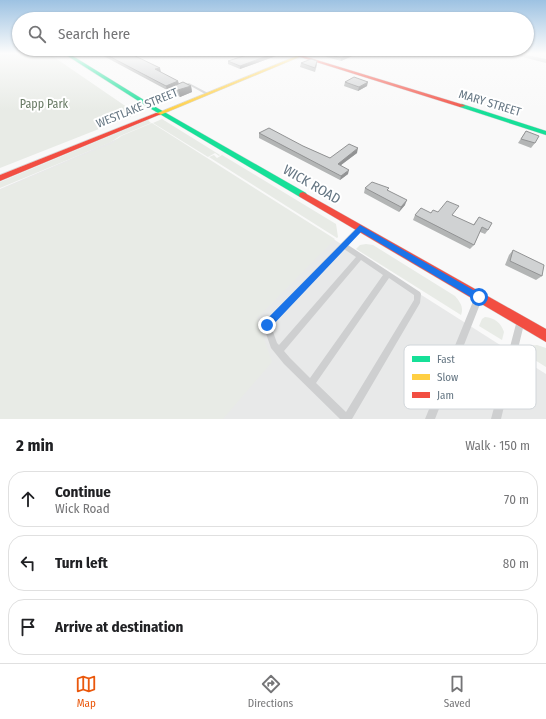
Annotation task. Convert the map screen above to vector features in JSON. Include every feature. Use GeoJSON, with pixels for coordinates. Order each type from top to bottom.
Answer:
{"type":"FeatureCollection","features":[{"type":"Feature","properties":{"kind":"street","name":"WICK ROAD"},"geometry":{"type":"LineString","coordinates":[[97,73],[160,112],[546,336]]}},
{"type":"Feature","properties":{"kind":"street","name":"WESTLAKE STREET"},"geometry":{"type":"LineString","coordinates":[[0,178],[255,73]]}},
{"type":"Feature","properties":{"kind":"street","name":"MARY STREET"},"geometry":{"type":"LineString","coordinates":[[357,73],[546,133]]}},
{"type":"Feature","properties":{"kind":"lane"},"geometry":{"type":"LineString","coordinates":[[143,101],[189,84],[206,93]]}},
{"type":"Feature","properties":{"kind":"lane"},"geometry":{"type":"LineString","coordinates":[[343,245],[418,294],[418,301],[347,419],[287,361],[274,345],[267,325],[343,245],[360,228]]}},
{"type":"Feature","properties":{"kind":"lane"},"geometry":{"type":"LineString","coordinates":[[279,351],[360,256]]}},
{"type":"Feature","properties":{"kind":"lane"},"geometry":{"type":"LineString","coordinates":[[311,384],[388,274]]}},
{"type":"Feature","properties":{"kind":"lane"},"geometry":{"type":"LineString","coordinates":[[460,345],[479,297]]}},
{"type":"Feature","properties":{"kind":"lane"},"geometry":{"type":"LineString","coordinates":[[515,345],[521,322]]}},
{"type":"Feature","properties":{"kind":"lane"},"geometry":{"type":"LineString","coordinates":[[430,419],[434,409]]}},
{"type":"Feature","properties":{"kind":"lane"},"geometry":{"type":"LineString","coordinates":[[496,419],[499,409]]}},
{"type":"Feature","properties":{"kind":"shaded area"},"geometry":{"type":"Polygon","coordinates":[[[152,124],[500,345],[404,345],[404,409],[536,409],[536,368],[546,374],[546,419],[0,419],[0,189],[152,124]]]}},
{"type":"Feature","properties":{"kind":"green space","name":"Papp Park"},"geometry":{"type":"Polygon","coordinates":[[[0,73],[77,73],[137,114],[0,168],[0,73]]]}},
{"type":"Feature","properties":{"kind":"green space"},"geometry":{"type":"Polygon","coordinates":[[[162,119],[220,155],[219,156],[215,153],[208,157],[153,123],[162,119]]]}},
{"type":"Feature","properties":{"kind":"green space"},"geometry":{"type":"Polygon","coordinates":[[[148,120],[151,123],[120,136],[111,142],[0,188],[0,182],[148,120]]]}},
{"type":"Feature","properties":{"kind":"green space"},"geometry":{"type":"Polygon","coordinates":[[[152,123],[335,239],[257,318],[272,362],[223,419],[0,419],[0,190],[113,143],[121,136],[152,123]]]}},
{"type":"Feature","properties":{"kind":"green space"},"geometry":{"type":"Polygon","coordinates":[[[214,155],[217,158],[222,155],[336,224],[338,237],[337,238],[209,157],[214,155]]]}},
{"type":"Feature","properties":{"kind":"green space"},"geometry":{"type":"Polygon","coordinates":[[[360,245],[373,245],[455,296],[462,307],[461,315],[356,249],[360,245]]]}},
{"type":"Feature","properties":{"kind":"green space"},"geometry":{"type":"Polygon","coordinates":[[[485,317],[495,320],[501,326],[504,332],[502,340],[479,326],[482,319],[485,317]]]}},
{"type":"Feature","properties":{"kind":"green space"},"geometry":{"type":"Polygon","coordinates":[[[536,345],[546,348],[546,367],[536,361],[536,345]]]}},
{"type":"Feature","properties":{"kind":"building"},"geometry":{"type":"Polygon","coordinates":[[[140,73],[162,73],[178,81],[166,86],[140,73]]]}},
{"type":"Feature","properties":{"kind":"building"},"geometry":{"type":"Polygon","coordinates":[[[354,77],[368,82],[359,87],[345,82],[354,77]]]}},
{"type":"Feature","properties":{"kind":"building"},"geometry":{"type":"Polygon","coordinates":[[[183,82],[191,86],[178,90],[171,87],[183,82]]]}},
{"type":"Feature","properties":{"kind":"building"},"geometry":{"type":"Polygon","coordinates":[[[269,128],[330,158],[349,144],[358,148],[338,164],[349,170],[341,176],[259,133],[269,128]]]}},
{"type":"Feature","properties":{"kind":"building"},"geometry":{"type":"Polygon","coordinates":[[[526,131],[539,136],[535,143],[521,139],[526,131]]]}},
{"type":"Feature","properties":{"kind":"building"},"geometry":{"type":"Polygon","coordinates":[[[372,182],[389,188],[387,190],[407,200],[401,207],[365,188],[372,182]]]}},
{"type":"Feature","properties":{"kind":"building"},"geometry":{"type":"Polygon","coordinates":[[[447,201],[459,206],[452,215],[474,225],[479,217],[492,223],[488,230],[482,227],[474,245],[415,215],[421,208],[431,213],[433,210],[438,212],[447,201]]]}},
{"type":"Feature","properties":{"kind":"building"},"geometry":{"type":"Polygon","coordinates":[[[513,250],[544,265],[542,276],[510,261],[513,250]]]}},
{"type":"Feature","properties":{"kind":"traffic: fast"},"geometry":{"type":"LineString","coordinates":[[96,73],[150,106],[303,195]]}},
{"type":"Feature","properties":{"kind":"traffic: fast"},"geometry":{"type":"LineString","coordinates":[[462,106],[546,133]]}},
{"type":"Feature","properties":{"kind":"traffic: slow"},"geometry":{"type":"LineString","coordinates":[[158,114],[259,73]]}},
{"type":"Feature","properties":{"kind":"traffic: jam"},"geometry":{"type":"LineString","coordinates":[[355,73],[462,106]]}},
{"type":"Feature","properties":{"kind":"traffic: jam"},"geometry":{"type":"LineString","coordinates":[[0,178],[158,114]]}},
{"type":"Feature","properties":{"kind":"traffic: jam"},"geometry":{"type":"LineString","coordinates":[[303,195],[546,336]]}},
{"type":"Feature","properties":{"kind":"route"},"geometry":{"type":"LineString","coordinates":[[267,325],[360,228],[479,297]]}}]}
